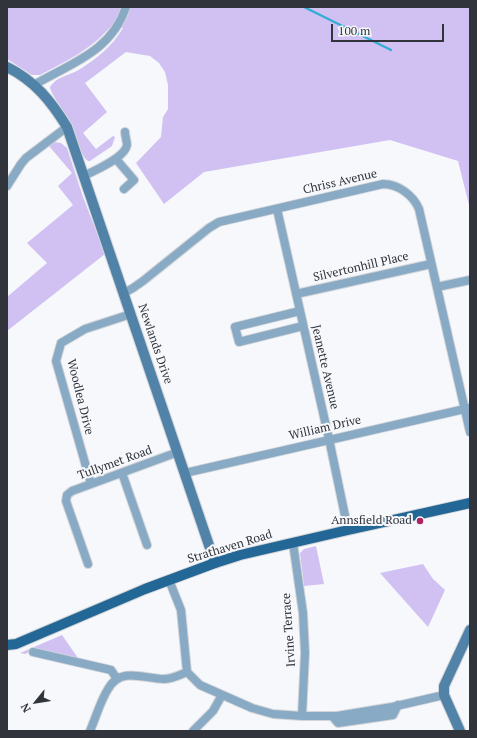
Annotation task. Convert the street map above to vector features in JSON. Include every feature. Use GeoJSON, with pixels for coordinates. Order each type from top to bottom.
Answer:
{"type":"FeatureCollection","features":[{"type":"Feature","properties":{"kind":"main road","name":"Strathaven Road"},"geometry":{"type":"LineString","coordinates":[[7,645],[16,644],[169,580],[240,555],[470,503]]}},
{"type":"Feature","properties":{"kind":"street"},"geometry":{"type":"LineString","coordinates":[[34,85],[83,58],[110,38],[123,16],[126,7]]}},
{"type":"Feature","properties":{"kind":"street","name":"Newlands Drive"},"geometry":{"type":"LineString","coordinates":[[7,67],[17,72],[47,97],[69,131],[215,563]]}},
{"type":"Feature","properties":{"kind":"street"},"geometry":{"type":"LineString","coordinates":[[7,186],[26,158],[69,131]]}},
{"type":"Feature","properties":{"kind":"street"},"geometry":{"type":"LineString","coordinates":[[84,176],[116,159],[123,153],[127,145],[125,132]]}},
{"type":"Feature","properties":{"kind":"street"},"geometry":{"type":"LineString","coordinates":[[116,159],[134,180],[124,189]]}},
{"type":"Feature","properties":{"kind":"street","name":"Chriss Avenue"},"geometry":{"type":"LineString","coordinates":[[124,293],[134,288],[209,228],[219,222],[277,210],[383,184],[390,184],[408,193],[416,202],[419,209],[431,264],[467,408],[470,432]]}},
{"type":"Feature","properties":{"kind":"street","name":"Jeanette Avenue"},"geometry":{"type":"LineString","coordinates":[[277,210],[348,530]]}},
{"type":"Feature","properties":{"kind":"street","name":"Silvertonhill Place"},"geometry":{"type":"LineString","coordinates":[[296,294],[431,264]]}},
{"type":"Feature","properties":{"kind":"street"},"geometry":{"type":"LineString","coordinates":[[437,287],[470,280]]}},
{"type":"Feature","properties":{"kind":"street"},"geometry":{"type":"LineString","coordinates":[[300,311],[235,327],[239,342],[303,326]]}},
{"type":"Feature","properties":{"kind":"street","name":"Woodlea Drive"},"geometry":{"type":"LineString","coordinates":[[91,484],[56,361],[61,343],[85,329],[131,314]]}},
{"type":"Feature","properties":{"kind":"street","name":"William Drive"},"geometry":{"type":"LineString","coordinates":[[185,473],[467,408]]}},
{"type":"Feature","properties":{"kind":"street","name":"Tullymet Road"},"geometry":{"type":"LineString","coordinates":[[88,564],[66,501],[67,495],[72,491],[178,452]]}},
{"type":"Feature","properties":{"kind":"street"},"geometry":{"type":"LineString","coordinates":[[122,473],[147,545]]}},
{"type":"Feature","properties":{"kind":"street","name":"Irvine Terrace"},"geometry":{"type":"LineString","coordinates":[[293,543],[302,613],[305,653],[302,716]]}},
{"type":"Feature","properties":{"kind":"street"},"geometry":{"type":"LineString","coordinates":[[169,580],[181,610],[187,672],[200,685],[252,708],[273,714],[332,716],[398,705],[444,695]]}},
{"type":"Feature","properties":{"kind":"street"},"geometry":{"type":"LineString","coordinates":[[460,731],[444,695],[444,686],[467,644],[470,630]]}},
{"type":"Feature","properties":{"kind":"street"},"geometry":{"type":"LineString","coordinates":[[33,652],[111,670],[117,678]]}},
{"type":"Feature","properties":{"kind":"street"},"geometry":{"type":"LineString","coordinates":[[90,731],[108,688],[117,678],[132,674],[164,679],[178,676],[187,672]]}},
{"type":"Feature","properties":{"kind":"street"},"geometry":{"type":"LineString","coordinates":[[193,731],[213,711],[222,695]]}},
{"type":"Feature","properties":{"kind":"shaded area"},"geometry":{"type":"Polygon","coordinates":[[[7,7],[470,7],[470,209],[458,161],[390,140],[204,172],[164,204],[136,163],[161,137],[163,117],[168,109],[168,85],[165,72],[159,63],[150,56],[126,52],[85,83],[107,112],[83,133],[96,149],[113,136],[115,137],[112,146],[88,161],[80,149],[70,122],[50,87],[58,79],[77,71],[97,58],[114,41],[123,28],[109,28],[94,43],[77,55],[40,75],[32,75],[7,59],[7,7]]]}},
{"type":"Feature","properties":{"kind":"shaded area"},"geometry":{"type":"Polygon","coordinates":[[[54,142],[61,143],[67,148],[83,197],[105,254],[7,331],[7,297],[47,263],[27,243],[73,205],[58,186],[72,173],[49,146],[54,142]]]}},
{"type":"Feature","properties":{"kind":"shaded area"},"geometry":{"type":"Polygon","coordinates":[[[316,546],[324,584],[304,586],[300,553],[304,549],[316,546]]]}},
{"type":"Feature","properties":{"kind":"shaded area"},"geometry":{"type":"Polygon","coordinates":[[[423,564],[433,579],[445,590],[428,627],[380,573],[423,564]]]}},
{"type":"Feature","properties":{"kind":"shaded area"},"geometry":{"type":"Polygon","coordinates":[[[62,635],[78,658],[36,649],[25,654],[20,653],[62,635]]]}},
{"type":"Feature","properties":{"kind":"waterway"},"geometry":{"type":"LineString","coordinates":[[304,7],[391,50]]}},
{"type":"Feature","properties":{"kind":"place","name":"Annsfield Road"},"geometry":{"type":"Point","coordinates":[420,521]}}]}
